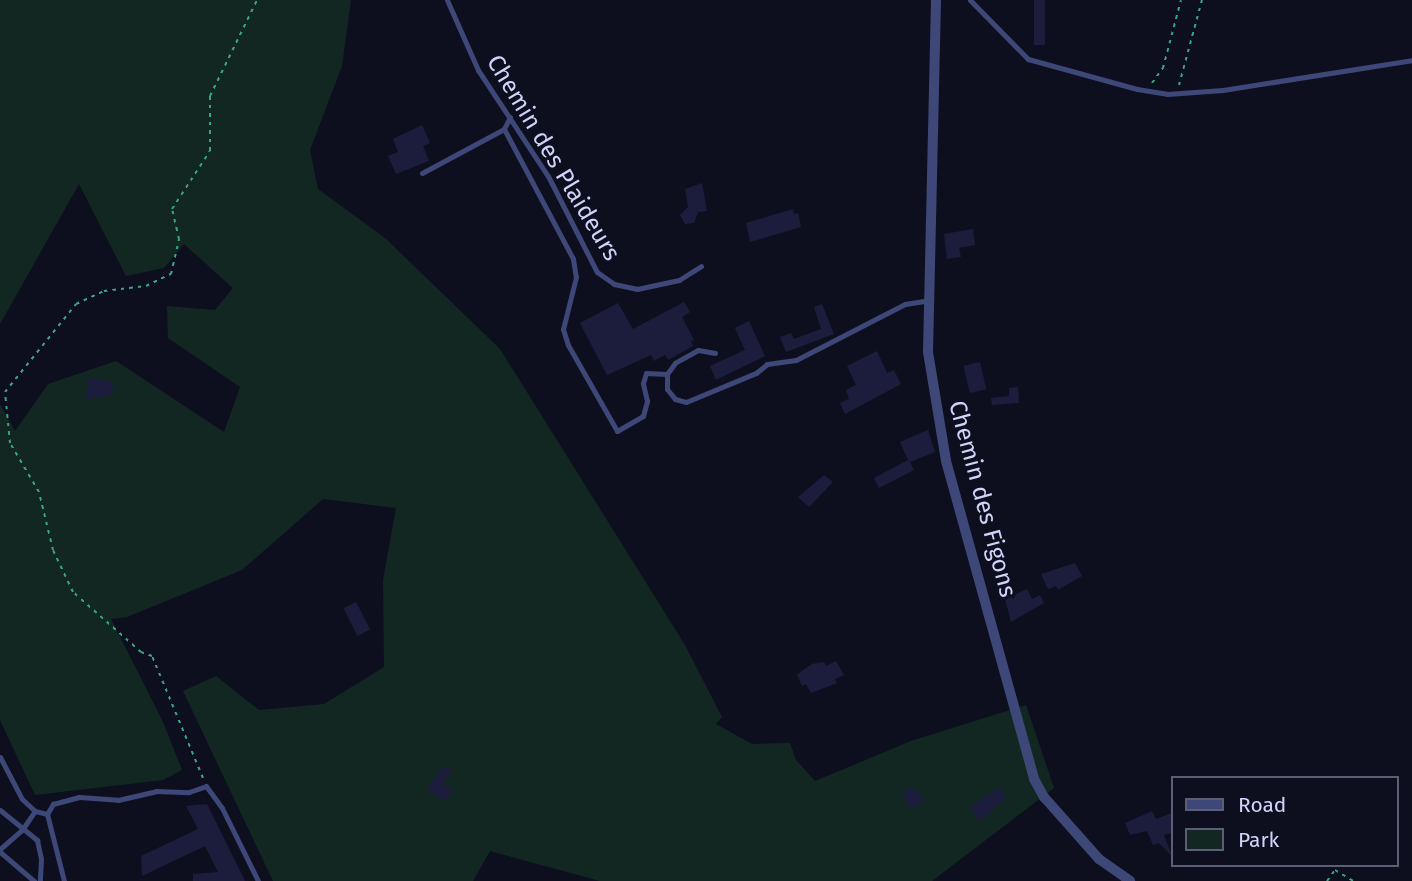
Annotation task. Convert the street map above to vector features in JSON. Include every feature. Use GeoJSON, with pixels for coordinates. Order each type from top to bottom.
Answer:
{"type":"FeatureCollection","features":[{"type":"Feature","properties":{"kind":"street","name":"Chemin des Figons"},"geometry":{"type":"LineString","coordinates":[[936,0],[929,362],[941,437],[1034,779],[1044,797],[1099,859],[1130,881]]}},
{"type":"Feature","properties":{"kind":"lane","name":"Chemin des Plaideurs"},"geometry":{"type":"LineString","coordinates":[[447,0],[478,70],[548,177],[597,272],[614,284],[637,289],[679,280],[701,266]]}},
{"type":"Feature","properties":{"kind":"lane"},"geometry":{"type":"LineString","coordinates":[[970,0],[1028,59],[1143,90],[1178,93],[1223,90],[1412,60]]}},
{"type":"Feature","properties":{"kind":"lane"},"geometry":{"type":"LineString","coordinates":[[422,173],[504,129],[510,117]]}},
{"type":"Feature","properties":{"kind":"lane"},"geometry":{"type":"LineString","coordinates":[[504,129],[573,258],[576,277],[563,329],[568,345],[617,431],[643,416],[647,401],[643,383],[646,373],[667,374]]}},
{"type":"Feature","properties":{"kind":"lane"},"geometry":{"type":"LineString","coordinates":[[715,352],[698,350],[675,363],[667,374],[667,389],[675,399],[686,402],[755,373],[767,364],[796,360],[905,304],[929,300]]}},
{"type":"Feature","properties":{"kind":"lane"},"geometry":{"type":"LineString","coordinates":[[0,757],[22,799],[35,811],[47,814]]}},
{"type":"Feature","properties":{"kind":"lane"},"geometry":{"type":"LineString","coordinates":[[64,881],[47,814],[53,804],[79,797],[118,800],[156,791],[189,792],[206,786],[222,808],[258,881]]}},
{"type":"Feature","properties":{"kind":"lane"},"geometry":{"type":"LineString","coordinates":[[0,810],[37,840],[41,859],[40,881]]}},
{"type":"Feature","properties":{"kind":"lane"},"geometry":{"type":"LineString","coordinates":[[34,881],[0,850],[22,830],[35,811]]}},
{"type":"Feature","properties":{"kind":"path"},"geometry":{"type":"LineString","coordinates":[[206,786],[152,656],[141,652],[74,592],[53,550],[39,492],[10,443],[5,393],[76,304],[104,291],[146,286],[171,274],[179,239],[172,209],[211,151],[210,96],[257,0]]}},
{"type":"Feature","properties":{"kind":"path"},"geometry":{"type":"LineString","coordinates":[[1143,90],[1163,68],[1181,0]]}},
{"type":"Feature","properties":{"kind":"path"},"geometry":{"type":"LineString","coordinates":[[1178,93],[1202,0]]}},
{"type":"Feature","properties":{"kind":"path"},"geometry":{"type":"LineString","coordinates":[[1327,881],[1335,870],[1353,881]]}},
{"type":"Feature","properties":{"kind":"green space"},"geometry":{"type":"Polygon","coordinates":[[[0,0],[351,0],[342,66],[310,150],[318,189],[385,238],[500,349],[685,645],[722,717],[716,724],[752,744],[790,743],[796,760],[815,781],[911,741],[1026,705],[1054,788],[932,881],[600,881],[490,851],[473,881],[273,881],[183,691],[216,676],[259,710],[324,704],[384,667],[383,580],[396,508],[323,499],[242,570],[127,617],[111,619],[163,722],[182,770],[163,780],[35,795],[0,720],[0,404],[15,431],[48,384],[116,361],[224,432],[240,387],[168,338],[167,306],[215,310],[233,288],[184,244],[164,268],[126,276],[79,184],[0,324],[0,0]]]}},
{"type":"Feature","properties":{"kind":"building"},"geometry":{"type":"Polygon","coordinates":[[[1034,0],[1045,0],[1045,45],[1034,45],[1034,0]]]}},
{"type":"Feature","properties":{"kind":"building"},"geometry":{"type":"Polygon","coordinates":[[[422,125],[430,143],[423,146],[429,161],[396,174],[388,156],[398,152],[393,139],[422,125]]]}},
{"type":"Feature","properties":{"kind":"building"},"geometry":{"type":"Polygon","coordinates":[[[702,183],[707,211],[698,212],[694,223],[685,224],[680,215],[688,207],[685,189],[702,183]]]}},
{"type":"Feature","properties":{"kind":"building"},"geometry":{"type":"Polygon","coordinates":[[[793,209],[794,214],[798,213],[801,227],[750,242],[746,223],[793,209]]]}},
{"type":"Feature","properties":{"kind":"building"},"geometry":{"type":"Polygon","coordinates":[[[973,229],[975,245],[959,248],[961,257],[947,259],[944,234],[973,229]]]}},
{"type":"Feature","properties":{"kind":"building"},"geometry":{"type":"Polygon","coordinates":[[[684,302],[690,312],[682,317],[694,340],[691,341],[693,346],[668,360],[665,355],[654,361],[651,355],[607,375],[580,323],[618,303],[633,329],[684,302]]]}},
{"type":"Feature","properties":{"kind":"building"},"geometry":{"type":"Polygon","coordinates":[[[822,304],[834,334],[786,352],[780,337],[791,333],[794,339],[821,329],[814,307],[822,304]]]}},
{"type":"Feature","properties":{"kind":"building"},"geometry":{"type":"Polygon","coordinates":[[[749,321],[765,356],[716,380],[710,366],[745,350],[735,328],[749,321]]]}},
{"type":"Feature","properties":{"kind":"building"},"geometry":{"type":"Polygon","coordinates":[[[877,351],[887,373],[894,370],[901,384],[845,414],[840,403],[849,399],[846,390],[856,385],[847,366],[877,351]]]}},
{"type":"Feature","properties":{"kind":"building"},"geometry":{"type":"Polygon","coordinates":[[[980,362],[986,389],[970,393],[963,366],[980,362]]]}},
{"type":"Feature","properties":{"kind":"building"},"geometry":{"type":"Polygon","coordinates":[[[88,378],[113,382],[112,395],[86,399],[88,378]]]}},
{"type":"Feature","properties":{"kind":"building"},"geometry":{"type":"Polygon","coordinates":[[[1018,387],[1019,403],[992,405],[991,398],[1009,396],[1009,388],[1018,387]]]}},
{"type":"Feature","properties":{"kind":"building"},"geometry":{"type":"Polygon","coordinates":[[[928,430],[935,452],[910,462],[914,470],[879,488],[874,478],[908,460],[900,442],[928,430]]]}},
{"type":"Feature","properties":{"kind":"building"},"geometry":{"type":"Polygon","coordinates":[[[824,475],[833,482],[809,507],[798,497],[824,475]]]}},
{"type":"Feature","properties":{"kind":"building"},"geometry":{"type":"Polygon","coordinates":[[[1075,563],[1082,576],[1058,590],[1056,586],[1048,589],[1041,574],[1075,563]]]}},
{"type":"Feature","properties":{"kind":"building"},"geometry":{"type":"Polygon","coordinates":[[[1027,589],[1032,599],[1040,595],[1044,603],[1011,622],[1005,599],[1027,589]]]}},
{"type":"Feature","properties":{"kind":"building"},"geometry":{"type":"Polygon","coordinates":[[[356,602],[370,630],[358,636],[344,608],[356,602]]]}},
{"type":"Feature","properties":{"kind":"building"},"geometry":{"type":"Polygon","coordinates":[[[836,661],[844,675],[835,679],[837,683],[811,693],[806,684],[802,686],[797,675],[803,670],[812,664],[824,662],[826,666],[836,661]]]}},
{"type":"Feature","properties":{"kind":"building"},"geometry":{"type":"Polygon","coordinates":[[[444,765],[452,771],[442,784],[453,791],[445,802],[427,789],[444,765]]]}},
{"type":"Feature","properties":{"kind":"building"},"geometry":{"type":"Polygon","coordinates":[[[911,787],[913,791],[917,789],[924,801],[911,808],[902,793],[911,787]]]}},
{"type":"Feature","properties":{"kind":"building"},"geometry":{"type":"Polygon","coordinates":[[[999,787],[1006,798],[979,821],[970,807],[999,787]]]}},
{"type":"Feature","properties":{"kind":"building"},"geometry":{"type":"Polygon","coordinates":[[[207,804],[245,881],[193,881],[193,874],[218,872],[205,846],[142,876],[141,856],[198,829],[186,806],[207,804]]]}},
{"type":"Feature","properties":{"kind":"building"},"geometry":{"type":"Polygon","coordinates":[[[1152,811],[1156,819],[1170,814],[1170,834],[1164,835],[1170,854],[1159,843],[1153,845],[1147,831],[1130,835],[1125,823],[1152,811]]]}}]}
